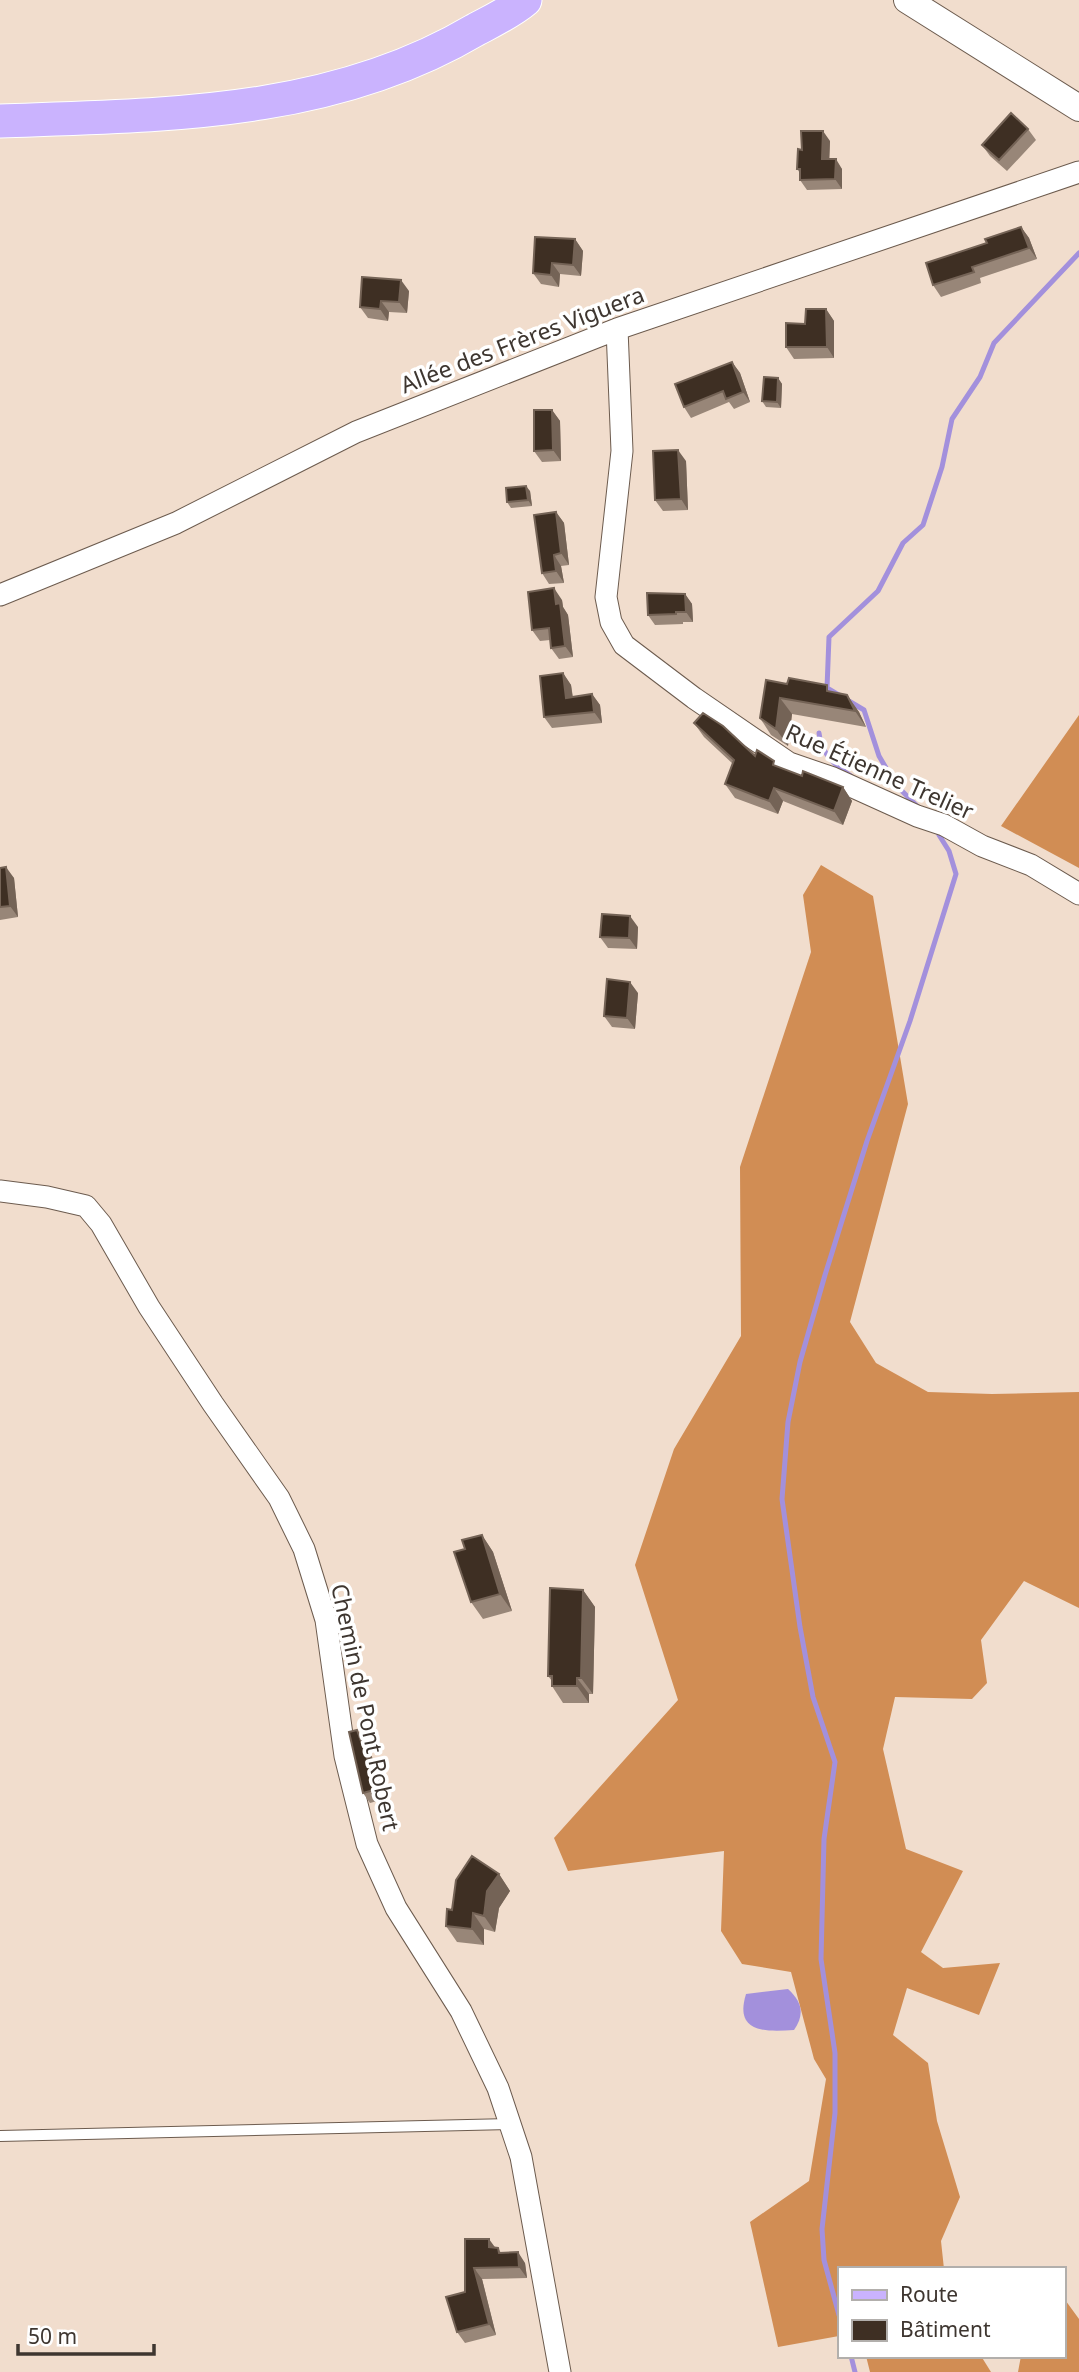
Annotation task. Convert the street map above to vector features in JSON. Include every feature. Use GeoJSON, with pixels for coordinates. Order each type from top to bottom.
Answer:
{"type":"FeatureCollection","features":[{"type":"Feature","properties":{"kind":"main road"},"geometry":{"type":"LineString","coordinates":[[0,121],[169,114],[279,102],[358,83],[448,46],[525,0]]}},
{"type":"Feature","properties":{"kind":"street"},"geometry":{"type":"LineString","coordinates":[[907,0],[1079,108]]}},
{"type":"Feature","properties":{"kind":"street","name":"Allée des Frères Viguera"},"geometry":{"type":"LineString","coordinates":[[0,595],[176,523],[356,432],[617,329],[1079,172]]}},
{"type":"Feature","properties":{"kind":"street","name":"Rue Étienne Trelier"},"geometry":{"type":"LineString","coordinates":[[617,329],[622,451],[606,597],[611,622],[624,645],[684,692],[789,763],[833,778],[917,816],[944,825],[982,846],[1031,866],[1079,894]]}},
{"type":"Feature","properties":{"kind":"street","name":"Chemin de Pont Robert"},"geometry":{"type":"LineString","coordinates":[[0,1191],[47,1197],[86,1206],[101,1224],[149,1307],[213,1404],[279,1498],[304,1549],[326,1620],[345,1756],[367,1844],[396,1908],[461,2011],[498,2088],[522,2157],[560,2372]]}},
{"type":"Feature","properties":{"kind":"lane"},"geometry":{"type":"LineString","coordinates":[[0,2136],[510,2123]]}},
{"type":"Feature","properties":{"kind":"shaded area"},"geometry":{"type":"Polygon","coordinates":[[[1079,715],[1079,868],[1001,826],[1079,715]]]}},
{"type":"Feature","properties":{"kind":"shaded area"},"geometry":{"type":"Polygon","coordinates":[[[821,865],[873,896],[908,1104],[850,1322],[876,1363],[928,1392],[1079,1392],[1079,1608],[1024,1581],[981,1640],[987,1683],[972,1699],[895,1697],[883,1749],[906,1849],[963,1871],[921,1952],[943,1968],[1000,1963],[979,2015],[907,1988],[893,2035],[928,2063],[937,2121],[960,2197],[941,2241],[944,2267],[838,2267],[838,2336],[778,2347],[750,2222],[809,2181],[826,2079],[814,2059],[791,1972],[742,1964],[721,1931],[724,1851],[568,1871],[554,1838],[678,1700],[635,1565],[674,1449],[741,1336],[740,1167],[811,952],[803,895],[821,865]]]}},
{"type":"Feature","properties":{"kind":"shaded area"},"geometry":{"type":"Polygon","coordinates":[[[788,1989],[799,2003],[801,2013],[794,2030],[763,2030],[748,2023],[743,2007],[746,1994],[788,1989]]]}},
{"type":"Feature","properties":{"kind":"shaded area"},"geometry":{"type":"Polygon","coordinates":[[[1065,2300],[1079,2319],[1079,2372],[1018,2372],[1021,2358],[1065,2358],[1065,2300]]]}},
{"type":"Feature","properties":{"kind":"shaded area"},"geometry":{"type":"Polygon","coordinates":[[[866,2358],[982,2358],[991,2372],[870,2372],[866,2358]]]}},
{"type":"Feature","properties":{"kind":"building"},"geometry":{"type":"Polygon","coordinates":[[[1011,113],[1028,129],[999,160],[982,145],[1011,113]]]}},
{"type":"Feature","properties":{"kind":"building"},"geometry":{"type":"Polygon","coordinates":[[[801,131],[823,131],[822,159],[836,159],[835,179],[800,180],[800,169],[797,169],[798,149],[802,150],[801,131]]]}},
{"type":"Feature","properties":{"kind":"building"},"geometry":{"type":"Polygon","coordinates":[[[1021,227],[1029,248],[972,267],[974,272],[933,285],[926,263],[987,243],[985,239],[1021,227]]]}},
{"type":"Feature","properties":{"kind":"building"},"geometry":{"type":"Polygon","coordinates":[[[535,237],[575,239],[573,265],[552,263],[551,275],[533,273],[535,237]]]}},
{"type":"Feature","properties":{"kind":"building"},"geometry":{"type":"Polygon","coordinates":[[[362,277],[401,280],[399,302],[381,301],[380,309],[360,307],[362,277]]]}},
{"type":"Feature","properties":{"kind":"building"},"geometry":{"type":"Polygon","coordinates":[[[806,309],[826,309],[827,347],[786,347],[786,323],[805,324],[806,309]]]}},
{"type":"Feature","properties":{"kind":"building"},"geometry":{"type":"Polygon","coordinates":[[[732,362],[743,392],[726,399],[723,391],[684,407],[675,384],[732,362]]]}},
{"type":"Feature","properties":{"kind":"building"},"geometry":{"type":"Polygon","coordinates":[[[764,377],[778,378],[777,402],[762,401],[764,377]]]}},
{"type":"Feature","properties":{"kind":"building"},"geometry":{"type":"Polygon","coordinates":[[[534,410],[552,410],[553,450],[534,451],[534,410]]]}},
{"type":"Feature","properties":{"kind":"building"},"geometry":{"type":"Polygon","coordinates":[[[678,450],[681,499],[655,500],[653,451],[678,450]]]}},
{"type":"Feature","properties":{"kind":"building"},"geometry":{"type":"Polygon","coordinates":[[[526,486],[528,500],[507,502],[506,488],[526,486]]]}},
{"type":"Feature","properties":{"kind":"building"},"geometry":{"type":"Polygon","coordinates":[[[556,512],[561,553],[554,555],[556,571],[542,573],[534,515],[556,512]]]}},
{"type":"Feature","properties":{"kind":"building"},"geometry":{"type":"Polygon","coordinates":[[[554,588],[556,604],[560,603],[565,646],[551,648],[549,628],[532,630],[528,592],[554,588]]]}},
{"type":"Feature","properties":{"kind":"building"},"geometry":{"type":"Polygon","coordinates":[[[647,593],[685,594],[686,612],[648,615],[647,593]]]}},
{"type":"Feature","properties":{"kind":"building"},"geometry":{"type":"Polygon","coordinates":[[[563,673],[566,698],[592,694],[594,712],[544,717],[540,676],[563,673]]]}},
{"type":"Feature","properties":{"kind":"building"},"geometry":{"type":"Polygon","coordinates":[[[789,678],[827,685],[827,691],[847,695],[855,711],[780,698],[776,729],[760,718],[766,680],[787,684],[789,678]]]}},
{"type":"Feature","properties":{"kind":"building"},"geometry":{"type":"Polygon","coordinates":[[[703,713],[723,726],[755,756],[757,750],[774,761],[773,765],[802,776],[803,771],[843,787],[834,811],[774,788],[769,801],[725,784],[734,760],[694,723],[703,713]]]}},
{"type":"Feature","properties":{"kind":"building"},"geometry":{"type":"Polygon","coordinates":[[[6,867],[10,906],[0,907],[0,868],[6,867]]]}},
{"type":"Feature","properties":{"kind":"building"},"geometry":{"type":"Polygon","coordinates":[[[602,914],[630,916],[629,938],[600,937],[602,914]]]}},
{"type":"Feature","properties":{"kind":"building"},"geometry":{"type":"Polygon","coordinates":[[[607,979],[630,982],[627,1018],[604,1016],[607,979]]]}},
{"type":"Feature","properties":{"kind":"building"},"geometry":{"type":"Polygon","coordinates":[[[482,1535],[500,1594],[471,1602],[454,1552],[465,1549],[462,1540],[482,1535]]]}},
{"type":"Feature","properties":{"kind":"building"},"geometry":{"type":"Polygon","coordinates":[[[550,1588],[583,1590],[581,1678],[577,1678],[577,1686],[552,1686],[552,1676],[548,1676],[550,1588]]]}},
{"type":"Feature","properties":{"kind":"building"},"geometry":{"type":"Polygon","coordinates":[[[357,1730],[367,1758],[371,1757],[381,1788],[363,1793],[349,1732],[357,1730]]]}},
{"type":"Feature","properties":{"kind":"building"},"geometry":{"type":"Polygon","coordinates":[[[472,1856],[499,1874],[487,1891],[484,1916],[473,1913],[472,1929],[446,1926],[447,1909],[452,1910],[456,1880],[472,1856]]]}},
{"type":"Feature","properties":{"kind":"building"},"geometry":{"type":"Polygon","coordinates":[[[465,2239],[489,2239],[489,2247],[498,2248],[499,2253],[518,2252],[519,2267],[474,2268],[489,2324],[457,2332],[446,2297],[465,2292],[465,2239]]]}},
{"type":"Feature","properties":{"kind":"waterway"},"geometry":{"type":"LineString","coordinates":[[917,806],[896,785],[879,756],[864,710],[827,688],[829,637],[878,591],[903,543],[923,525],[942,467],[952,419],[980,377],[994,343],[1079,253]]}},
{"type":"Feature","properties":{"kind":"waterway"},"geometry":{"type":"LineString","coordinates":[[819,733],[826,753],[851,776]]}},
{"type":"Feature","properties":{"kind":"waterway"},"geometry":{"type":"LineString","coordinates":[[838,2311],[824,2260],[822,2229],[835,2113],[835,2053],[821,1959],[824,1839],[835,1762],[813,1697],[782,1499],[788,1422],[800,1362],[867,1141],[910,1021],[956,874],[949,851],[939,835]]}},
{"type":"Feature","properties":{"kind":"waterway"},"geometry":{"type":"LineString","coordinates":[[852,2358],[855,2372]]}}]}
